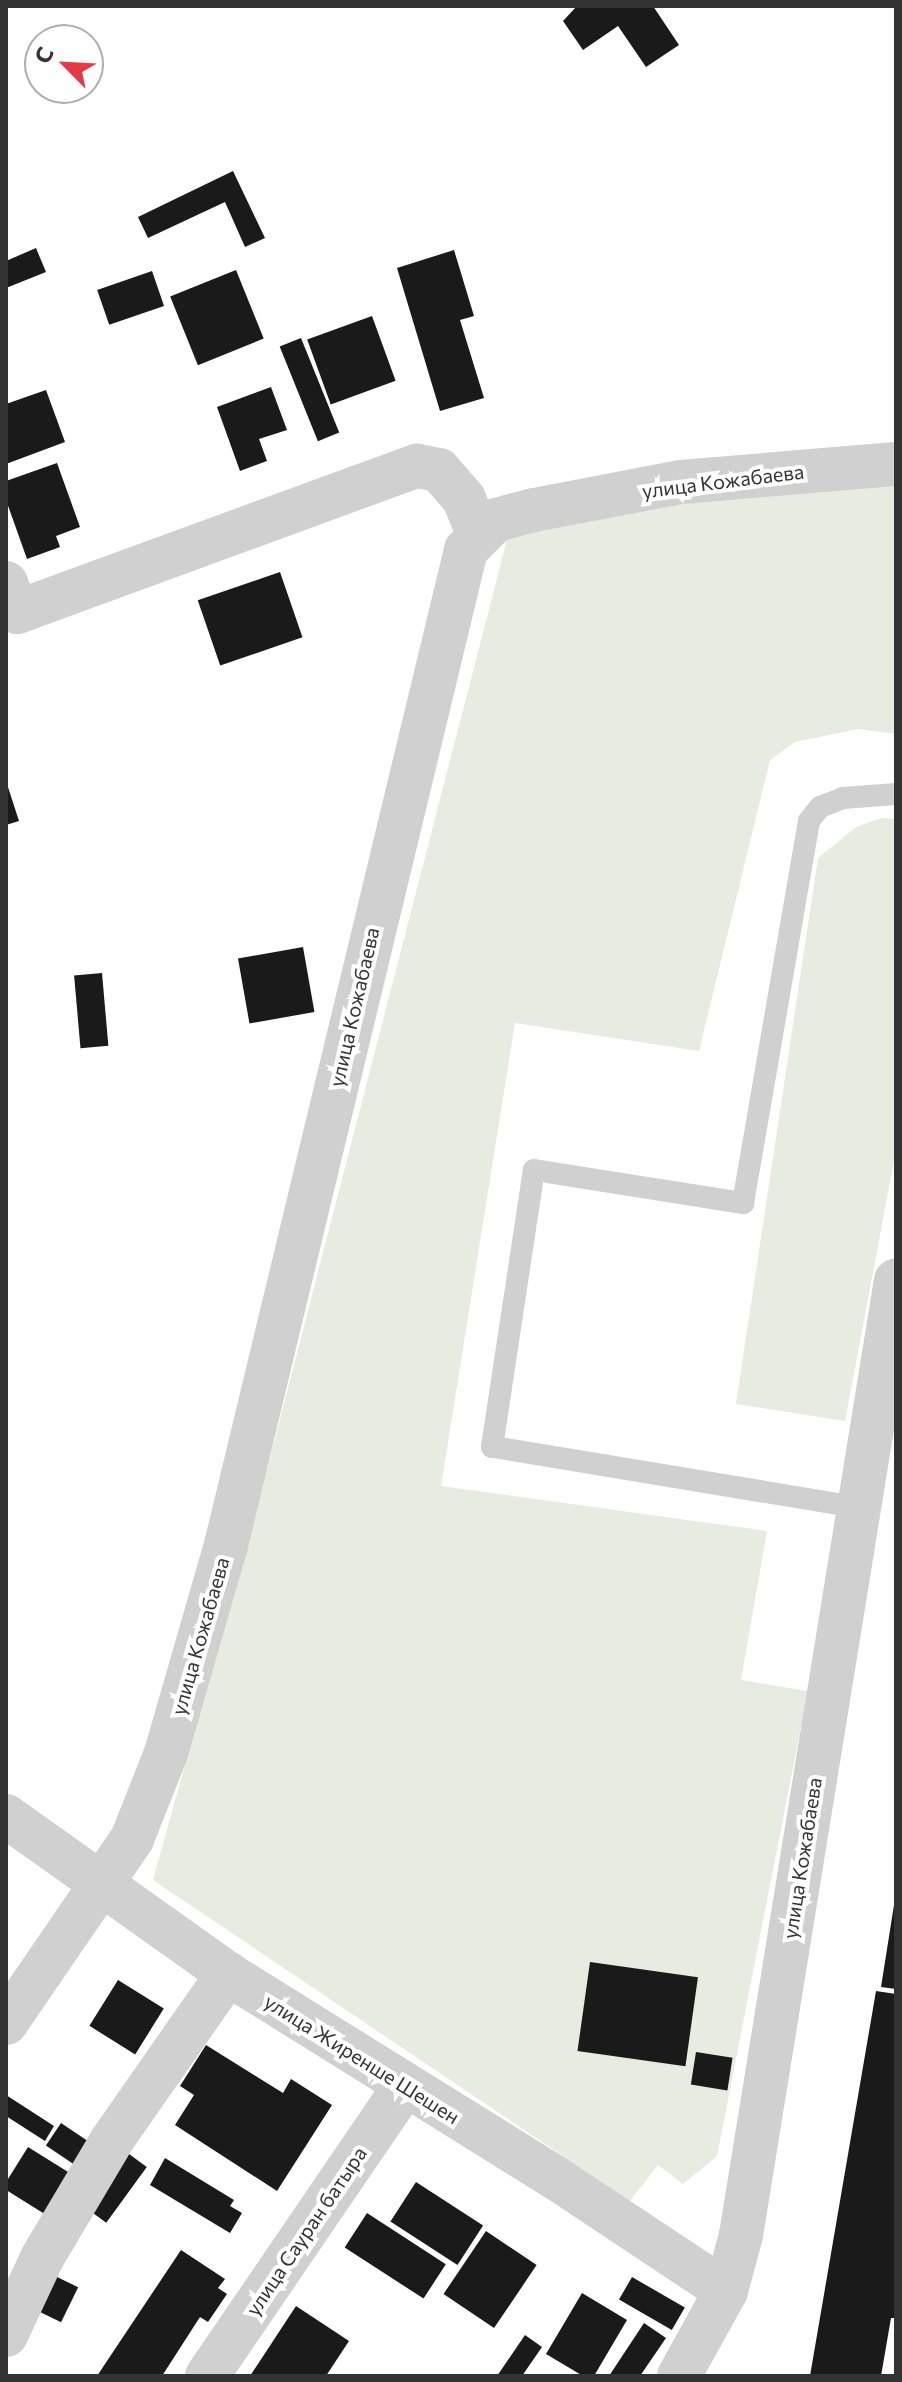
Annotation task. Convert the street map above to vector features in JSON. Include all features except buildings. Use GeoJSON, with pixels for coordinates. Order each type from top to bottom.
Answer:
{"type":"FeatureCollection","features":[{"type":"Feature","properties":{"kind":"street","name":"улица Кожабаева"},"geometry":{"type":"LineString","coordinates":[[6,2023],[132,1839],[166,1753],[226,1545],[459,570],[478,533],[496,520],[522,513],[681,482],[896,464]]}},
{"type":"Feature","properties":{"kind":"street"},"geometry":{"type":"LineString","coordinates":[[6,583],[17,612],[417,466],[439,470],[464,499],[478,533]]}},
{"type":"Feature","properties":{"kind":"street","name":"улица Кожабаева"},"geometry":{"type":"LineString","coordinates":[[679,2376],[726,2291],[760,2135],[856,1507],[896,1280]]}},
{"type":"Feature","properties":{"kind":"street","name":"улица Жиренше Шешен"},"geometry":{"type":"LineString","coordinates":[[6,1816],[228,1974],[404,2087],[556,2178],[726,2291]]}},
{"type":"Feature","properties":{"kind":"street"},"geometry":{"type":"LineString","coordinates":[[6,2335],[42,2258],[112,2140],[228,1974]]}},
{"type":"Feature","properties":{"kind":"street","name":"улица Сауран батыра"},"geometry":{"type":"LineString","coordinates":[[207,2376],[404,2087]]}},
{"type":"Feature","properties":{"kind":"lane"},"geometry":{"type":"LineString","coordinates":[[856,1507],[492,1447],[534,1170],[743,1203],[809,821],[820,807],[843,798],[896,794]]}},
{"type":"Feature","properties":{"kind":"shaded area"},"geometry":{"type":"Polygon","coordinates":[[[864,473],[896,475],[896,734],[858,729],[795,742],[770,760],[699,1051],[515,1023],[441,1486],[767,1531],[741,1680],[808,1691],[717,2156],[683,2184],[658,2165],[630,2201],[153,1880],[270,1458],[510,528],[864,473]]]}},
{"type":"Feature","properties":{"kind":"shaded area"},"geometry":{"type":"Polygon","coordinates":[[[881,818],[896,819],[896,1150],[845,1421],[736,1404],[818,858],[856,827],[881,818]]]}}]}
